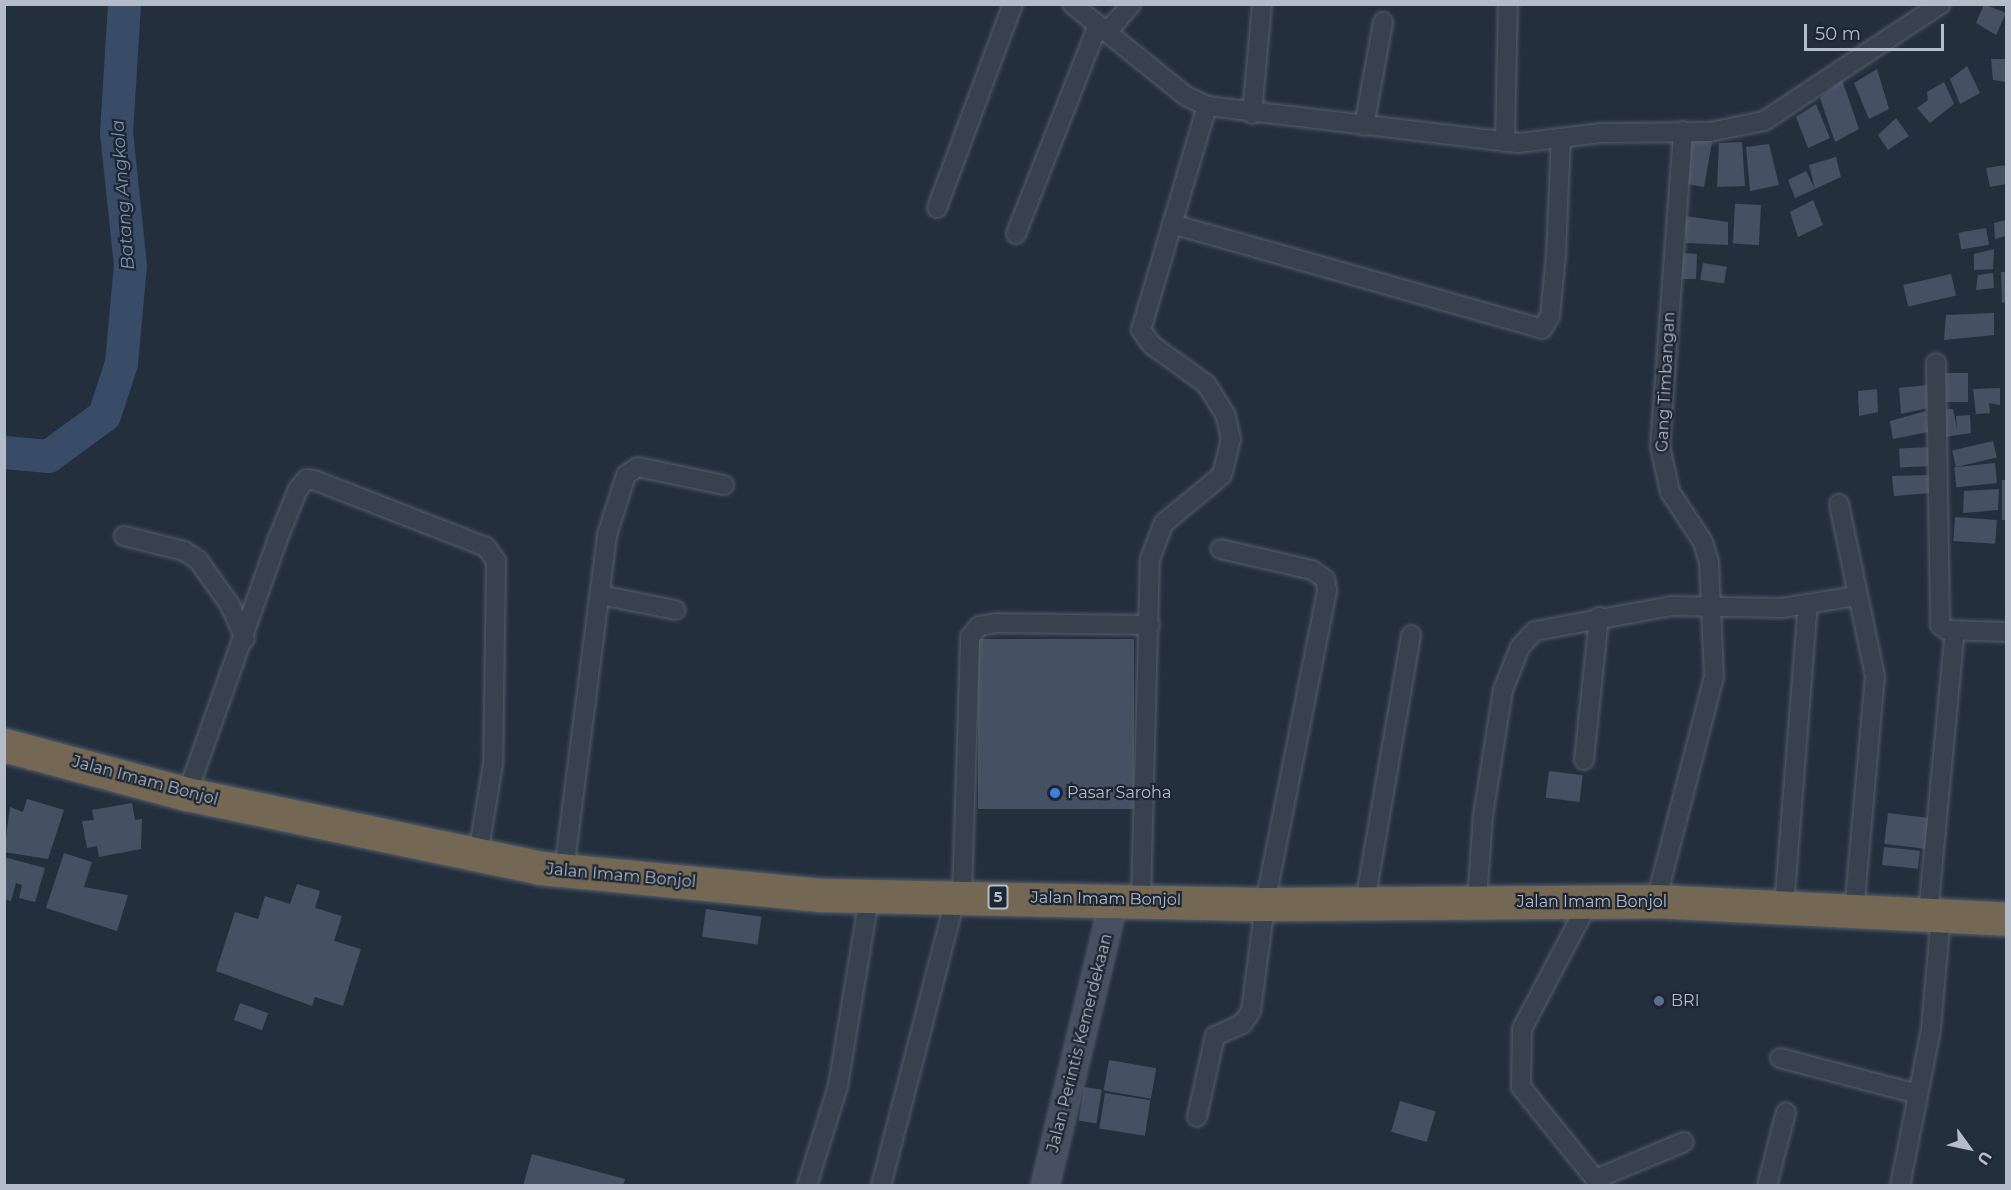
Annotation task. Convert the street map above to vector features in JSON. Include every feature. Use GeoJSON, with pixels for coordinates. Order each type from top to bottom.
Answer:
{"type":"FeatureCollection","features":[{"type":"Feature","properties":{"kind":"highway","name":"Jalan Imam Bonjol"},"geometry":{"type":"LineString","coordinates":[[4,745],[187,794],[564,871],[869,898],[959,896],[1264,904],[1477,901],[1587,905],[1656,902],[2007,919]]}},
{"type":"Feature","properties":{"kind":"street"},"geometry":{"type":"LineString","coordinates":[[937,208],[1013,4]]}},
{"type":"Feature","properties":{"kind":"street"},"geometry":{"type":"LineString","coordinates":[[1072,4],[1186,96],[1207,106],[1252,114],[1505,142],[1683,131],[1764,121],[1941,4]]}},
{"type":"Feature","properties":{"kind":"street"},"geometry":{"type":"LineString","coordinates":[[1016,234],[1102,28],[1131,4]]}},
{"type":"Feature","properties":{"kind":"street"},"geometry":{"type":"LineString","coordinates":[[1252,114],[1262,4]]}},
{"type":"Feature","properties":{"kind":"street"},"geometry":{"type":"LineString","coordinates":[[1505,142],[1508,4]]}},
{"type":"Feature","properties":{"kind":"street"},"geometry":{"type":"LineString","coordinates":[[1364,126],[1383,22]]}},
{"type":"Feature","properties":{"kind":"street"},"geometry":{"type":"LineString","coordinates":[[1128,899],[1150,625],[1150,559],[1157,535],[1222,475],[1231,439],[1225,414],[1206,384],[1152,345],[1141,330],[1207,106]]}},
{"type":"Feature","properties":{"kind":"street","name":"Gang Timbangan"},"geometry":{"type":"LineString","coordinates":[[1656,902],[1711,696],[1713,607],[1703,542],[1670,492],[1660,446],[1683,131]]}},
{"type":"Feature","properties":{"kind":"street"},"geometry":{"type":"LineString","coordinates":[[1173,224],[1542,329],[1550,316],[1557,255],[1561,138]]}},
{"type":"Feature","properties":{"kind":"street"},"geometry":{"type":"LineString","coordinates":[[1936,363],[1943,560],[1940,616],[1942,627],[1955,630],[2007,632]]}},
{"type":"Feature","properties":{"kind":"street"},"geometry":{"type":"LineString","coordinates":[[564,871],[607,535],[630,468],[724,485]]}},
{"type":"Feature","properties":{"kind":"street"},"geometry":{"type":"LineString","coordinates":[[187,794],[245,639],[277,541],[307,479],[486,547],[496,561],[494,753],[478,855]]}},
{"type":"Feature","properties":{"kind":"street"},"geometry":{"type":"LineString","coordinates":[[1839,504],[1855,596],[1875,676],[1854,910]]}},
{"type":"Feature","properties":{"kind":"street"},"geometry":{"type":"LineString","coordinates":[[124,536],[184,551],[198,560],[230,605],[245,639]]}},
{"type":"Feature","properties":{"kind":"street"},"geometry":{"type":"LineString","coordinates":[[1197,1117],[1215,1036],[1242,1024],[1251,1011],[1264,904],[1327,583],[1311,570],[1220,549]]}},
{"type":"Feature","properties":{"kind":"street"},"geometry":{"type":"LineString","coordinates":[[600,595],[676,610]]}},
{"type":"Feature","properties":{"kind":"street"},"geometry":{"type":"LineString","coordinates":[[1477,901],[1483,816],[1510,664],[1535,631],[1599,617],[1671,606],[1808,605],[1855,596]]}},
{"type":"Feature","properties":{"kind":"street"},"geometry":{"type":"LineString","coordinates":[[1784,907],[1808,605]]}},
{"type":"Feature","properties":{"kind":"street"},"geometry":{"type":"LineString","coordinates":[[1584,760],[1599,617]]}},
{"type":"Feature","properties":{"kind":"street"},"geometry":{"type":"LineString","coordinates":[[881,1185],[959,896],[970,637],[979,626],[996,623],[1150,625]]}},
{"type":"Feature","properties":{"kind":"street"},"geometry":{"type":"LineString","coordinates":[[1900,1185],[1931,1029],[1934,915],[1955,630]]}},
{"type":"Feature","properties":{"kind":"street"},"geometry":{"type":"LineString","coordinates":[[1365,902],[1411,635]]}},
{"type":"Feature","properties":{"kind":"street"},"geometry":{"type":"LineString","coordinates":[[807,1185],[849,1035],[869,898]]}},
{"type":"Feature","properties":{"kind":"street","name":"Jalan Perintis Kemerdekaan"},"geometry":{"type":"LineString","coordinates":[[1045,1185],[1128,899]]}},
{"type":"Feature","properties":{"kind":"street"},"geometry":{"type":"LineString","coordinates":[[1587,905],[1522,1029],[1521,1087],[1556,1136],[1600,1182],[1684,1142]]}},
{"type":"Feature","properties":{"kind":"street"},"geometry":{"type":"LineString","coordinates":[[1780,1058],[1917,1094]]}},
{"type":"Feature","properties":{"kind":"street"},"geometry":{"type":"LineString","coordinates":[[1767,1185],[1786,1112]]}},
{"type":"Feature","properties":{"kind":"building"},"geometry":{"type":"Polygon","coordinates":[[[1984,4],[2006,13],[1996,35],[1976,23],[1984,4]]]}},
{"type":"Feature","properties":{"kind":"building"},"geometry":{"type":"Polygon","coordinates":[[[1991,59],[2006,59],[2006,82],[1993,80],[1991,59]]]}},
{"type":"Feature","properties":{"kind":"building"},"geometry":{"type":"Polygon","coordinates":[[[1967,66],[1980,93],[1960,104],[1950,79],[1967,66]]]}},
{"type":"Feature","properties":{"kind":"building"},"geometry":{"type":"Polygon","coordinates":[[[1877,69],[1889,109],[1869,119],[1854,83],[1877,69]]]}},
{"type":"Feature","properties":{"kind":"building"},"geometry":{"type":"Polygon","coordinates":[[[1842,80],[1859,129],[1835,142],[1820,98],[1842,80]]]}},
{"type":"Feature","properties":{"kind":"building"},"geometry":{"type":"Polygon","coordinates":[[[1944,82],[1954,104],[1930,123],[1917,108],[1928,100],[1927,92],[1944,82]]]}},
{"type":"Feature","properties":{"kind":"building"},"geometry":{"type":"Polygon","coordinates":[[[1816,104],[1830,138],[1808,148],[1796,117],[1816,104]]]}},
{"type":"Feature","properties":{"kind":"building"},"geometry":{"type":"Polygon","coordinates":[[[1896,118],[1909,136],[1888,150],[1878,135],[1896,118]]]}},
{"type":"Feature","properties":{"kind":"building"},"geometry":{"type":"Polygon","coordinates":[[[1686,134],[1713,139],[1704,187],[1677,182],[1686,134]]]}},
{"type":"Feature","properties":{"kind":"building"},"geometry":{"type":"Polygon","coordinates":[[[1742,142],[1745,186],[1717,187],[1719,143],[1742,142]]]}},
{"type":"Feature","properties":{"kind":"building"},"geometry":{"type":"Polygon","coordinates":[[[1769,144],[1779,185],[1750,191],[1746,147],[1769,144]]]}},
{"type":"Feature","properties":{"kind":"building"},"geometry":{"type":"Polygon","coordinates":[[[1836,157],[1841,177],[1815,189],[1809,165],[1836,157]]]}},
{"type":"Feature","properties":{"kind":"building"},"geometry":{"type":"Polygon","coordinates":[[[2006,165],[2006,184],[1990,187],[1986,168],[2006,165]]]}},
{"type":"Feature","properties":{"kind":"building"},"geometry":{"type":"Polygon","coordinates":[[[1806,171],[1815,189],[1795,198],[1788,180],[1806,171]]]}},
{"type":"Feature","properties":{"kind":"building"},"geometry":{"type":"Polygon","coordinates":[[[1813,200],[1823,225],[1798,237],[1790,212],[1813,200]]]}},
{"type":"Feature","properties":{"kind":"building"},"geometry":{"type":"Polygon","coordinates":[[[1735,204],[1761,205],[1759,245],[1733,244],[1735,204]]]}},
{"type":"Feature","properties":{"kind":"building"},"geometry":{"type":"Polygon","coordinates":[[[1685,216],[1728,222],[1728,245],[1686,243],[1685,216]]]}},
{"type":"Feature","properties":{"kind":"building"},"geometry":{"type":"Polygon","coordinates":[[[2006,220],[2006,236],[1995,239],[1994,223],[2006,220]]]}},
{"type":"Feature","properties":{"kind":"building"},"geometry":{"type":"Polygon","coordinates":[[[1986,228],[1989,245],[1961,250],[1958,233],[1986,228]]]}},
{"type":"Feature","properties":{"kind":"building"},"geometry":{"type":"Polygon","coordinates":[[[1994,249],[1993,269],[1974,270],[1974,254],[1994,249]]]}},
{"type":"Feature","properties":{"kind":"building"},"geometry":{"type":"Polygon","coordinates":[[[1683,253],[1697,254],[1696,279],[1680,279],[1683,253]]]}},
{"type":"Feature","properties":{"kind":"building"},"geometry":{"type":"Polygon","coordinates":[[[1703,263],[1727,267],[1724,284],[1700,280],[1703,263]]]}},
{"type":"Feature","properties":{"kind":"building"},"geometry":{"type":"Polygon","coordinates":[[[2001,272],[2006,272],[2006,302],[2002,303],[2001,272]]]}},
{"type":"Feature","properties":{"kind":"building"},"geometry":{"type":"Polygon","coordinates":[[[1993,273],[1994,288],[1976,290],[1978,275],[1993,273]]]}},
{"type":"Feature","properties":{"kind":"building"},"geometry":{"type":"Polygon","coordinates":[[[1951,274],[1956,295],[1908,306],[1903,285],[1951,274]]]}},
{"type":"Feature","properties":{"kind":"building"},"geometry":{"type":"Polygon","coordinates":[[[1994,313],[1994,335],[1944,340],[1946,315],[1994,313]]]}},
{"type":"Feature","properties":{"kind":"building"},"geometry":{"type":"Polygon","coordinates":[[[1942,373],[1968,373],[1968,402],[1942,402],[1942,373]]]}},
{"type":"Feature","properties":{"kind":"building"},"geometry":{"type":"Polygon","coordinates":[[[1928,385],[1928,408],[1901,414],[1899,388],[1928,385]]]}},
{"type":"Feature","properties":{"kind":"building"},"geometry":{"type":"Polygon","coordinates":[[[2000,388],[2000,405],[1989,403],[1990,413],[1976,414],[1973,389],[2000,388]]]}},
{"type":"Feature","properties":{"kind":"building"},"geometry":{"type":"Polygon","coordinates":[[[1877,389],[1878,412],[1859,416],[1858,391],[1877,389]]]}},
{"type":"Feature","properties":{"kind":"building"},"geometry":{"type":"Polygon","coordinates":[[[1943,409],[1953,409],[1957,429],[1956,416],[1970,415],[1971,433],[1945,437],[1943,409]]]}},
{"type":"Feature","properties":{"kind":"building"},"geometry":{"type":"Polygon","coordinates":[[[1926,411],[1928,432],[1893,439],[1890,421],[1926,411]]]}},
{"type":"Feature","properties":{"kind":"building"},"geometry":{"type":"Polygon","coordinates":[[[1993,441],[1997,458],[1956,467],[1952,450],[1993,441]]]}},
{"type":"Feature","properties":{"kind":"building"},"geometry":{"type":"Polygon","coordinates":[[[1930,447],[1931,466],[1900,468],[1899,449],[1930,447]]]}},
{"type":"Feature","properties":{"kind":"building"},"geometry":{"type":"Polygon","coordinates":[[[1995,463],[1997,483],[1956,487],[1954,467],[1995,463]]]}},
{"type":"Feature","properties":{"kind":"building"},"geometry":{"type":"Polygon","coordinates":[[[1930,475],[1930,493],[1894,496],[1892,476],[1930,475]]]}},
{"type":"Feature","properties":{"kind":"building"},"geometry":{"type":"Polygon","coordinates":[[[2002,480],[2006,480],[2006,520],[2002,520],[2002,480]]]}},
{"type":"Feature","properties":{"kind":"building"},"geometry":{"type":"Polygon","coordinates":[[[1999,489],[1998,510],[1963,513],[1964,491],[1999,489]]]}},
{"type":"Feature","properties":{"kind":"building"},"geometry":{"type":"Polygon","coordinates":[[[1955,517],[1997,520],[1995,544],[1953,541],[1955,517]]]}},
{"type":"Feature","properties":{"kind":"building"},"geometry":{"type":"Polygon","coordinates":[[[978,639],[1134,639],[1134,809],[978,809],[978,639]]]}},
{"type":"Feature","properties":{"kind":"building"},"geometry":{"type":"Polygon","coordinates":[[[1549,771],[1583,775],[1579,802],[1546,798],[1549,771]]]}},
{"type":"Feature","properties":{"kind":"building"},"geometry":{"type":"Polygon","coordinates":[[[27,799],[64,810],[48,859],[4,852],[10,807],[23,812],[27,799]]]}},
{"type":"Feature","properties":{"kind":"building"},"geometry":{"type":"Polygon","coordinates":[[[132,803],[135,820],[142,819],[141,849],[99,857],[97,846],[87,848],[82,821],[94,820],[92,810],[132,803]]]}},
{"type":"Feature","properties":{"kind":"building"},"geometry":{"type":"Polygon","coordinates":[[[1888,813],[1929,818],[1925,849],[1884,844],[1888,813]]]}},
{"type":"Feature","properties":{"kind":"building"},"geometry":{"type":"Polygon","coordinates":[[[1884,847],[1920,851],[1918,869],[1882,865],[1884,847]]]}},
{"type":"Feature","properties":{"kind":"building"},"geometry":{"type":"Polygon","coordinates":[[[64,853],[92,862],[84,887],[128,895],[117,931],[46,908],[64,853]]]}},
{"type":"Feature","properties":{"kind":"building"},"geometry":{"type":"Polygon","coordinates":[[[4,857],[45,868],[35,902],[19,898],[22,885],[16,883],[11,901],[4,899],[4,857]]]}},
{"type":"Feature","properties":{"kind":"building"},"geometry":{"type":"Polygon","coordinates":[[[297,884],[320,891],[315,908],[342,916],[334,941],[361,949],[343,1006],[315,997],[312,1006],[216,971],[235,912],[258,919],[265,896],[290,904],[297,884]]]}},
{"type":"Feature","properties":{"kind":"building"},"geometry":{"type":"Polygon","coordinates":[[[706,909],[761,917],[758,945],[702,937],[706,909]]]}},
{"type":"Feature","properties":{"kind":"building"},"geometry":{"type":"Polygon","coordinates":[[[240,1003],[268,1013],[262,1030],[234,1020],[240,1003]]]}},
{"type":"Feature","properties":{"kind":"building"},"geometry":{"type":"Polygon","coordinates":[[[1109,1060],[1156,1068],[1151,1099],[1104,1091],[1109,1060]]]}},
{"type":"Feature","properties":{"kind":"building"},"geometry":{"type":"Polygon","coordinates":[[[1084,1087],[1102,1090],[1096,1123],[1079,1121],[1084,1087]]]}},
{"type":"Feature","properties":{"kind":"building"},"geometry":{"type":"Polygon","coordinates":[[[1105,1093],[1150,1100],[1145,1136],[1099,1129],[1105,1093]]]}},
{"type":"Feature","properties":{"kind":"building"},"geometry":{"type":"Polygon","coordinates":[[[1400,1101],[1436,1111],[1427,1142],[1391,1132],[1400,1101]]]}},
{"type":"Feature","properties":{"kind":"building"},"geometry":{"type":"Polygon","coordinates":[[[532,1154],[625,1179],[623,1186],[523,1186],[532,1154]]]}},
{"type":"Feature","properties":{"kind":"waterway","name":"Batang Angkola"},"geometry":{"type":"LineString","coordinates":[[4,452],[48,456],[104,415],[121,363],[130,265],[116,132],[124,4]]}},
{"type":"Feature","properties":{"kind":"place","name":"Pasar Saroha"},"geometry":{"type":"Point","coordinates":[1055,793]}},
{"type":"Feature","properties":{"kind":"place","name":"BRI"},"geometry":{"type":"Point","coordinates":[1659,1001]}}]}
